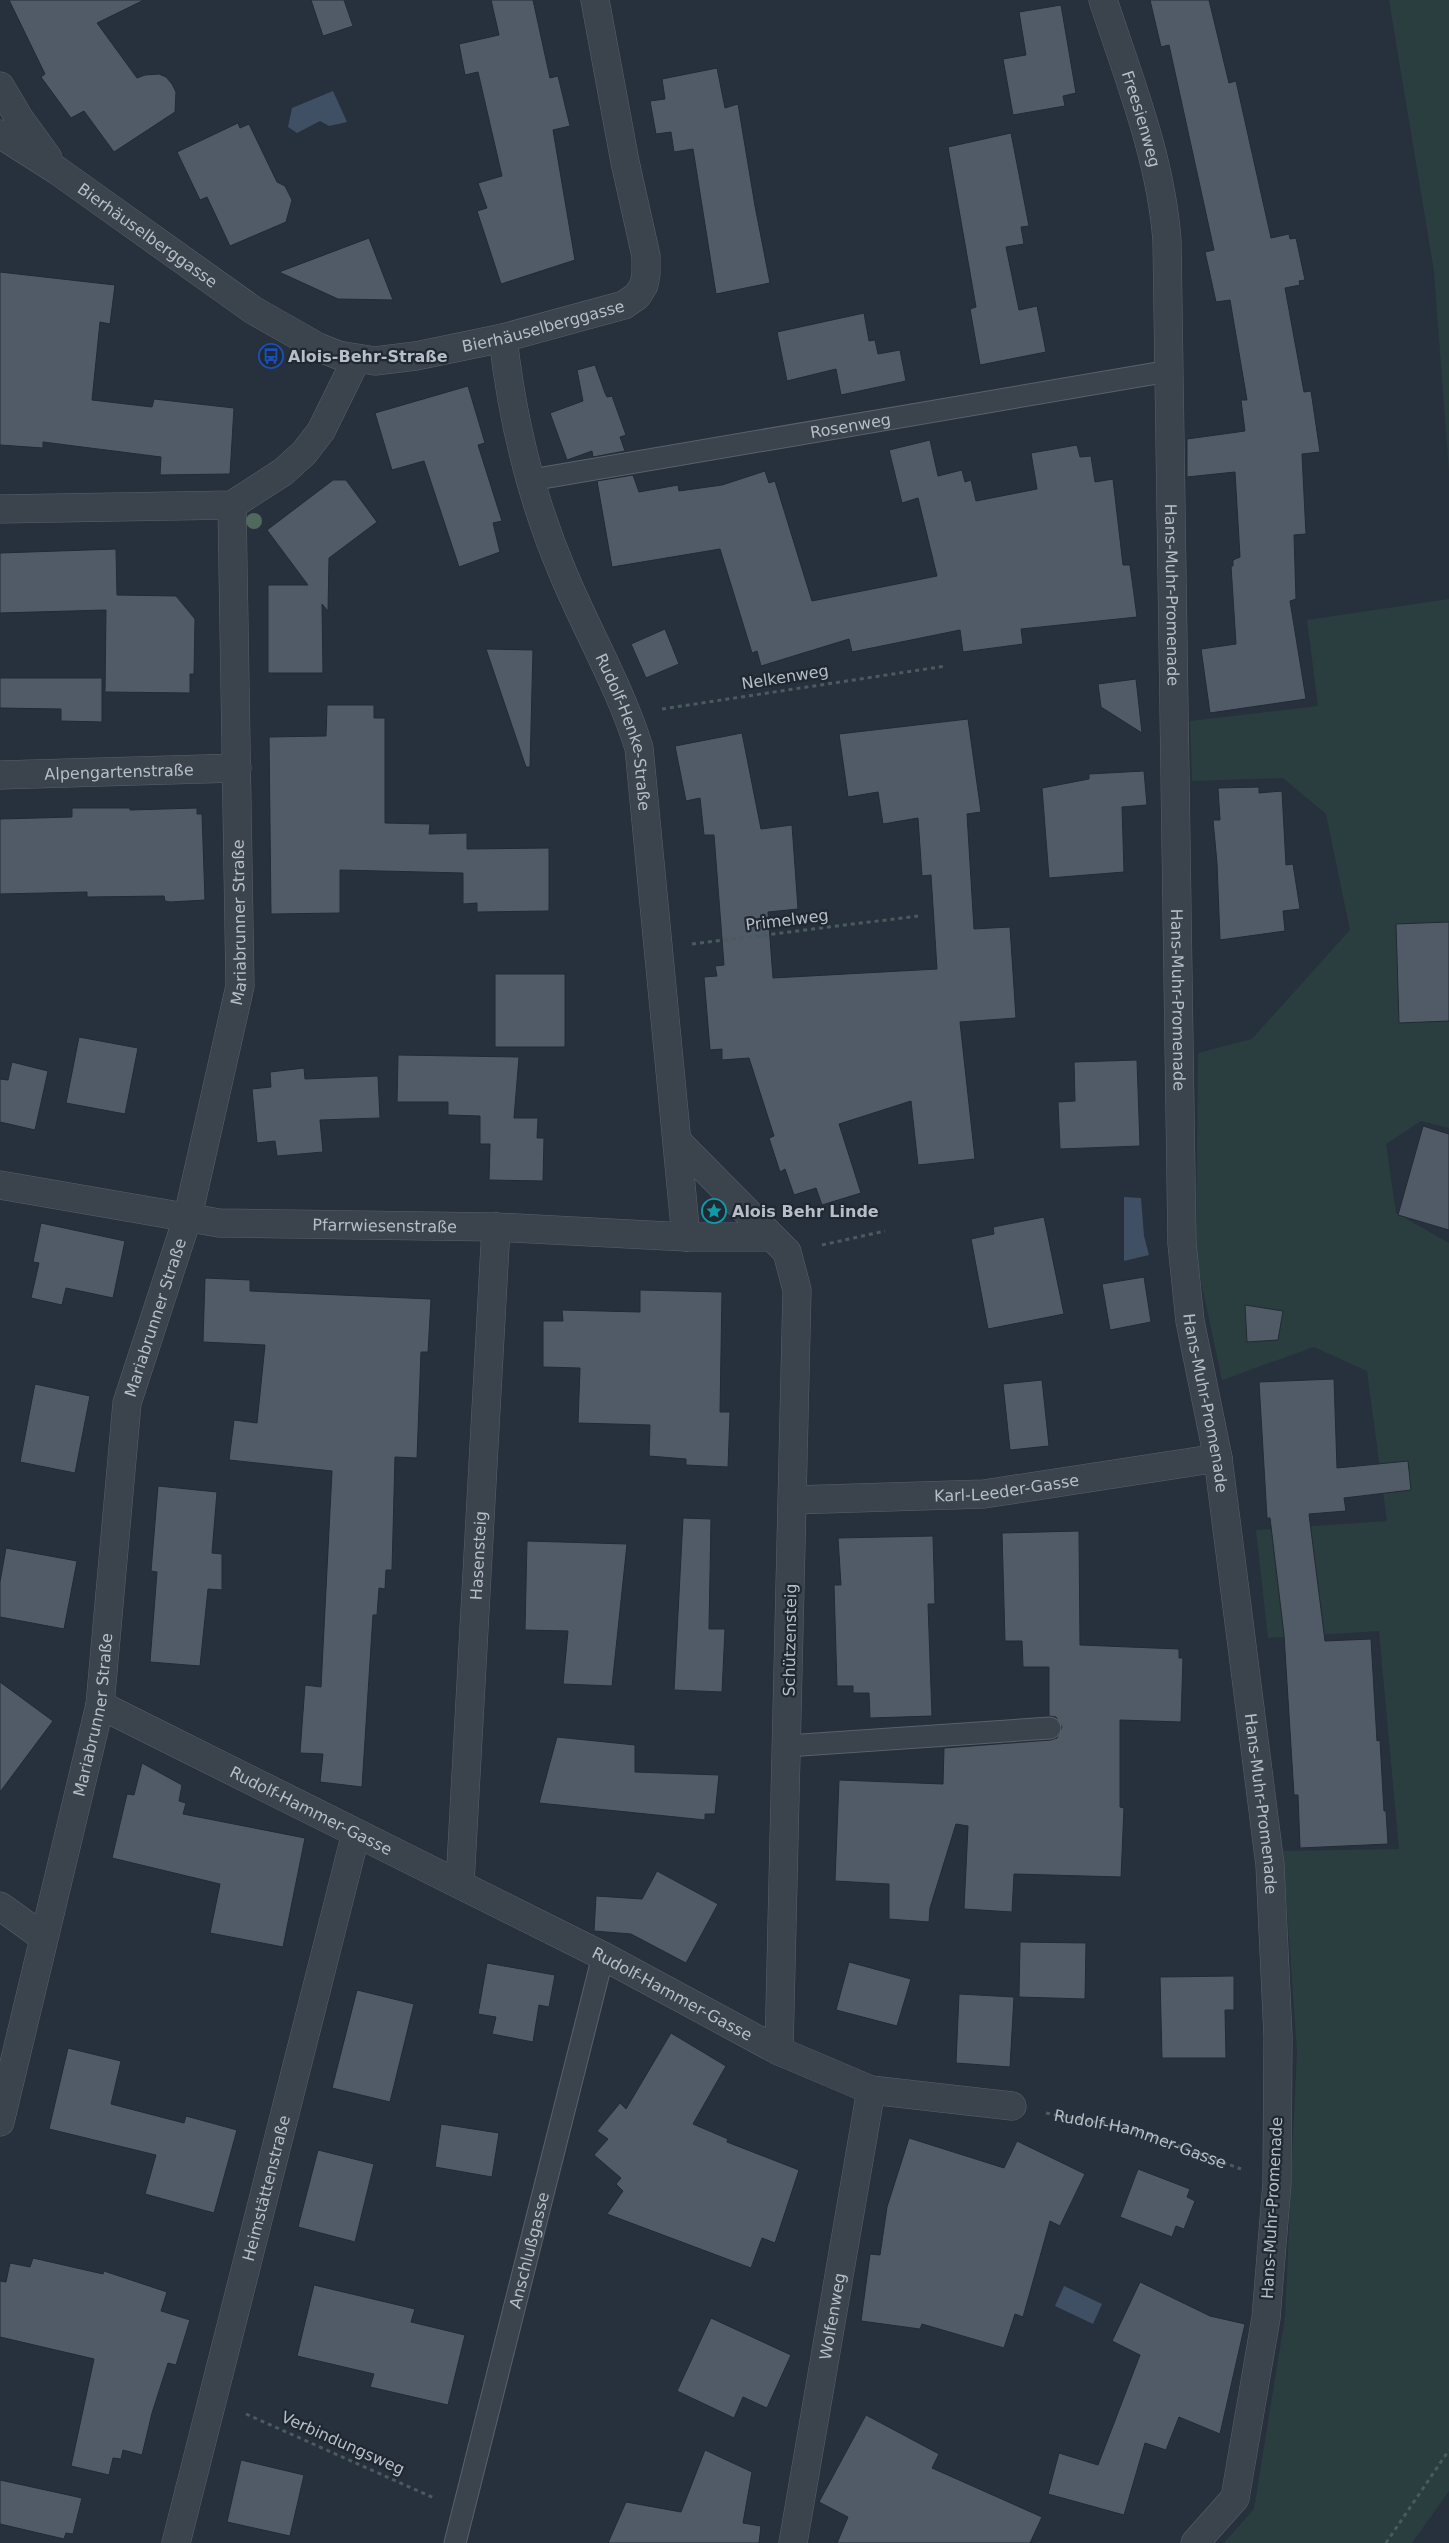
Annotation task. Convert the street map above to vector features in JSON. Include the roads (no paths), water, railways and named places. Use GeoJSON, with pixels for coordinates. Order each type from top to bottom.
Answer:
{"type":"FeatureCollection","features":[{"type":"Feature","properties":{"kind":"street","name":"Bierhäuselberggasse"},"geometry":{"type":"LineString","coordinates":[[0,134],[58,171],[253,310],[318,347],[356,360],[394,360],[503,338],[624,305],[637,296],[645,279],[646,256],[625,162],[595,0]]}},
{"type":"Feature","properties":{"kind":"street","name":"Freesienweg"},"geometry":{"type":"LineString","coordinates":[[1104,0],[1156,165],[1164,204],[1166,241]]}},
{"type":"Feature","properties":{"kind":"street"},"geometry":{"type":"LineString","coordinates":[[0,86],[19,118],[58,171]]}},
{"type":"Feature","properties":{"kind":"street","name":"Hans-Muhr-Promenade"},"geometry":{"type":"LineString","coordinates":[[1166,241],[1182,1244],[1190,1321],[1218,1458],[1270,1865],[1278,2036],[1277,2183],[1266,2318],[1235,2498],[1195,2543]]}},
{"type":"Feature","properties":{"kind":"street","name":"Rudolf-Henke-Straße"},"geometry":{"type":"LineString","coordinates":[[503,338],[516,426],[531,480],[562,572],[628,714],[639,748],[686,1237]]}},
{"type":"Feature","properties":{"kind":"street"},"geometry":{"type":"LineString","coordinates":[[0,509],[232,505],[283,472],[304,453],[320,431],[356,360]]}},
{"type":"Feature","properties":{"kind":"street","name":"Mariabrunner Straße"},"geometry":{"type":"LineString","coordinates":[[0,2122],[100,1705],[127,1403],[188,1216],[240,986],[232,505]]}},
{"type":"Feature","properties":{"kind":"street","name":"Alpengartenstraße"},"geometry":{"type":"LineString","coordinates":[[0,776],[237,768]]}},
{"type":"Feature","properties":{"kind":"street"},"geometry":{"type":"LineString","coordinates":[[678,1142],[780,1245]]}},
{"type":"Feature","properties":{"kind":"street","name":"Pfarrwiesenstraße"},"geometry":{"type":"LineString","coordinates":[[0,1185],[188,1216],[219,1223],[496,1227],[686,1237],[780,1245]]}},
{"type":"Feature","properties":{"kind":"street","name":"Hasensteig"},"geometry":{"type":"LineString","coordinates":[[460,1884],[496,1227]]}},
{"type":"Feature","properties":{"kind":"street","name":"Schützensteig"},"geometry":{"type":"LineString","coordinates":[[779,2051],[797,1290],[780,1245]]}},
{"type":"Feature","properties":{"kind":"street","name":"Karl-Leeder-Gasse"},"geometry":{"type":"LineString","coordinates":[[793,1500],[984,1494],[1218,1458]]}},
{"type":"Feature","properties":{"kind":"street","name":"Rudolf-Hammer-Gasse"},"geometry":{"type":"LineString","coordinates":[[100,1705],[603,1956],[779,2051],[871,2090],[1012,2106]]}},
{"type":"Feature","properties":{"kind":"street","name":"Heimstättenstraße"},"geometry":{"type":"LineString","coordinates":[[176,2543],[356,1833]]}},
{"type":"Feature","properties":{"kind":"street"},"geometry":{"type":"LineString","coordinates":[[0,1906],[44,1937]]}},
{"type":"Feature","properties":{"kind":"street","name":"Wolfenweg"},"geometry":{"type":"LineString","coordinates":[[793,2543],[871,2090]]}},
{"type":"Feature","properties":{"kind":"lane","name":"Rosenweg"},"geometry":{"type":"LineString","coordinates":[[531,480],[1168,371]]}},
{"type":"Feature","properties":{"kind":"lane"},"geometry":{"type":"LineString","coordinates":[[787,1746],[1050,1728]]}},
{"type":"Feature","properties":{"kind":"lane","name":"Anschlußgasse"},"geometry":{"type":"LineString","coordinates":[[454,2543],[603,1956]]}},
{"type":"Feature","properties":{"kind":"water"},"geometry":{"type":"Polygon","coordinates":[[[333,91],[347,122],[329,126],[320,121],[297,133],[288,127],[292,108],[333,91]]]}},
{"type":"Feature","properties":{"kind":"water"},"geometry":{"type":"Polygon","coordinates":[[[1124,1197],[1141,1198],[1144,1236],[1149,1255],[1124,1261],[1124,1197]]]}},
{"type":"Feature","properties":{"kind":"water"},"geometry":{"type":"Polygon","coordinates":[[[1064,2286],[1102,2304],[1093,2324],[1055,2306],[1064,2286]]]}},
{"type":"Feature","properties":{"kind":"place","name":"Alois-Behr-Straße"},"geometry":{"type":"Point","coordinates":[271,356]}},
{"type":"Feature","properties":{"kind":"place","name":"Alois Behr Linde"},"geometry":{"type":"Point","coordinates":[714,1211]}}]}
